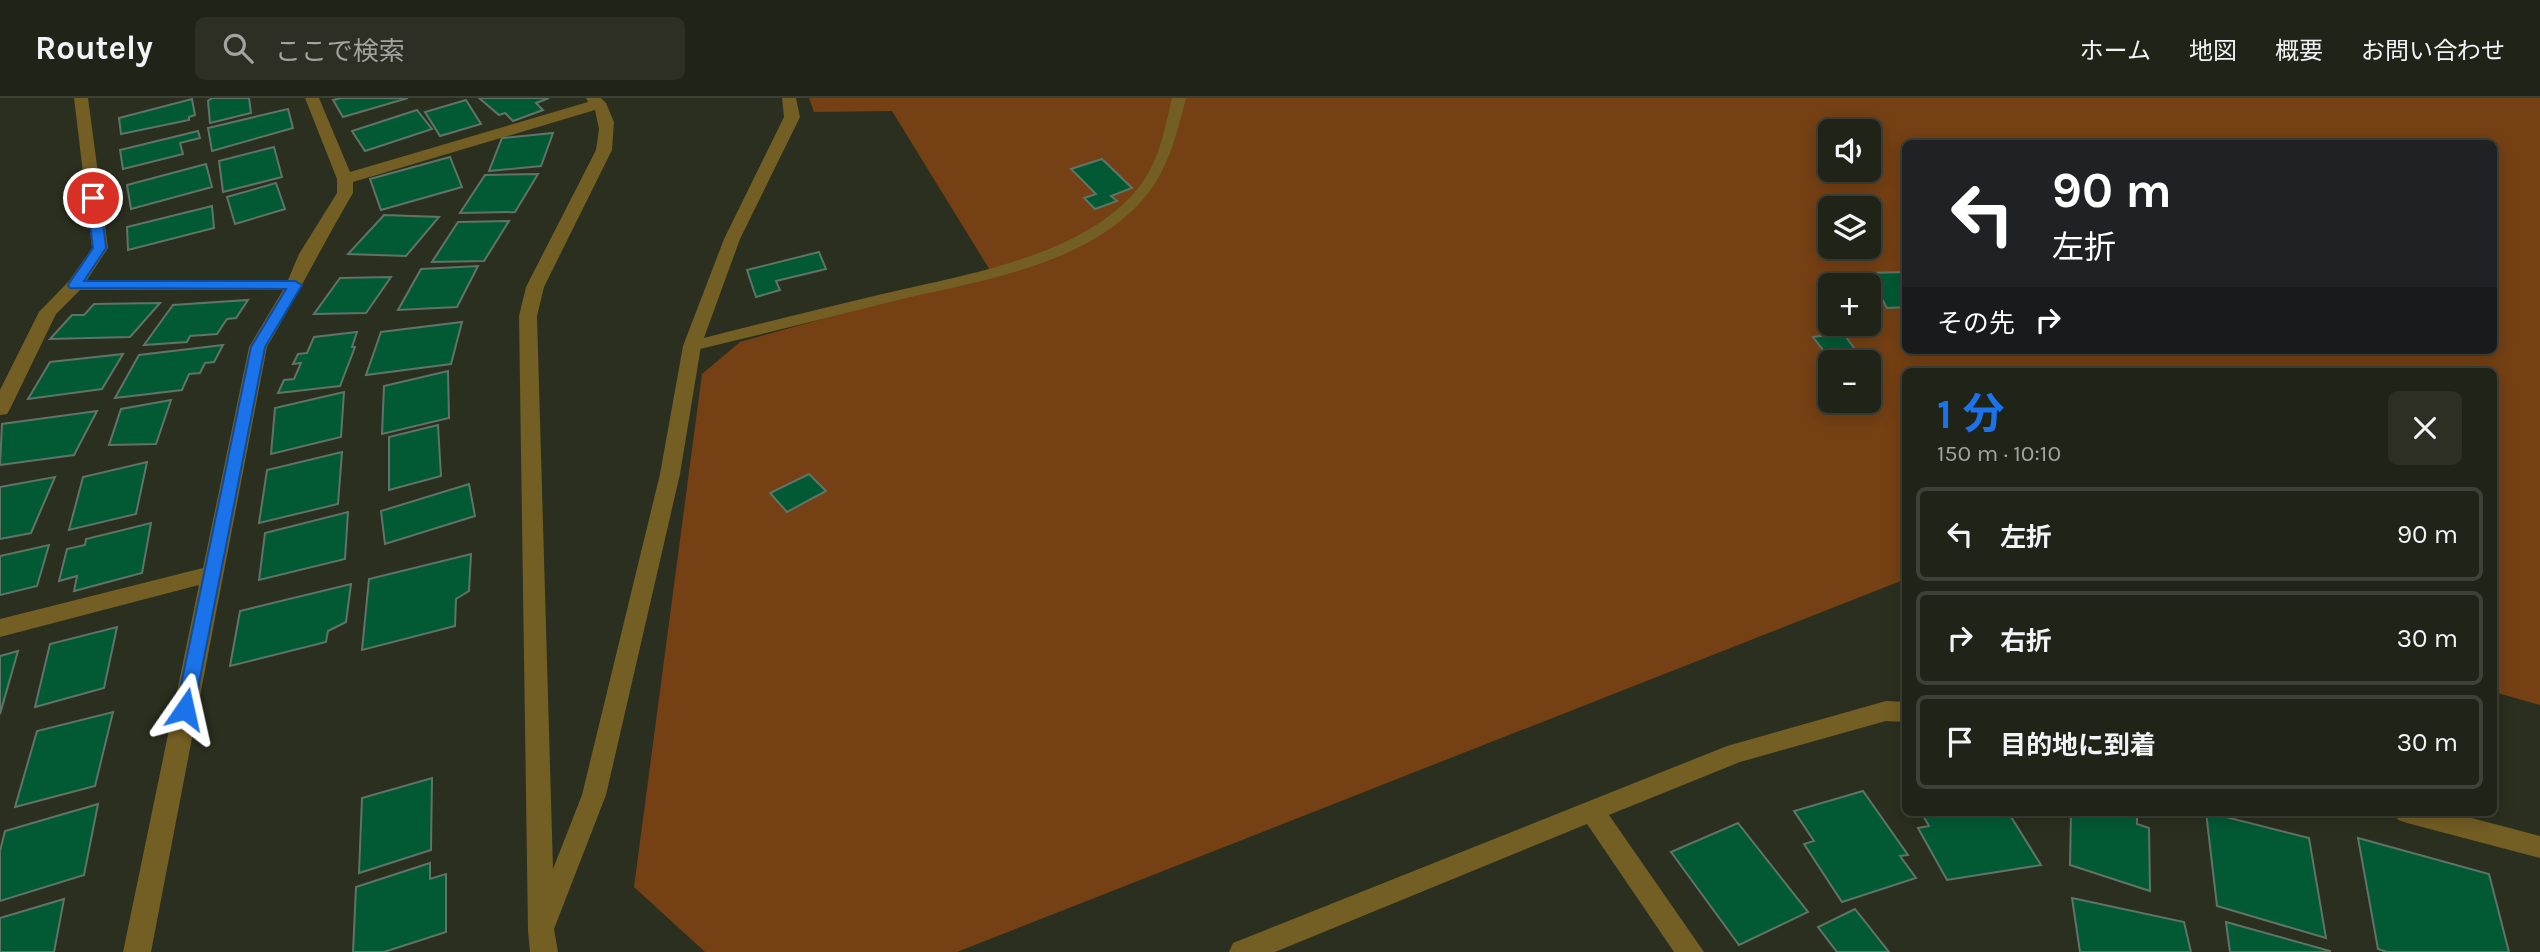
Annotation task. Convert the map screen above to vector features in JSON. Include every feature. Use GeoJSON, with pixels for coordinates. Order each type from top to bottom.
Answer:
{"type":"FeatureCollection","features":[{"type":"Feature","properties":{"kind":"street"},"geometry":{"type":"LineString","coordinates":[[0,409],[48,312],[75,285],[100,248],[81,98]]}},
{"type":"Feature","properties":{"kind":"street"},"geometry":{"type":"LineString","coordinates":[[137,952],[258,347],[295,285],[308,254],[345,193],[345,179],[312,98]]}},
{"type":"Feature","properties":{"kind":"street"},"geometry":{"type":"LineString","coordinates":[[542,942],[594,795],[670,474],[692,346],[733,240],[792,117],[789,98]]}},
{"type":"Feature","properties":{"kind":"street"},"geometry":{"type":"LineString","coordinates":[[345,179],[596,100],[609,126],[604,150],[535,287],[528,316],[542,942]]}},
{"type":"Feature","properties":{"kind":"street"},"geometry":{"type":"LineString","coordinates":[[75,285],[295,285]]}},
{"type":"Feature","properties":{"kind":"street"},"geometry":{"type":"LineString","coordinates":[[0,628],[211,574]]}},
{"type":"Feature","properties":{"kind":"street"},"geometry":{"type":"LineString","coordinates":[[1242,952],[1736,753],[1886,711],[1902,712]]}},
{"type":"Feature","properties":{"kind":"street"},"geometry":{"type":"LineString","coordinates":[[1592,811],[1690,952]]}},
{"type":"Feature","properties":{"kind":"street"},"geometry":{"type":"LineString","coordinates":[[2422,816],[2540,847]]}},
{"type":"Feature","properties":{"kind":"lane"},"geometry":{"type":"LineString","coordinates":[[692,346],[1011,267],[1057,250],[1102,224],[1145,188],[1159,165],[1179,98]]}},
{"type":"Feature","properties":{"kind":"shaded area"},"geometry":{"type":"Polygon","coordinates":[[[809,98],[2540,98],[2540,705],[2497,693],[2497,368],[1902,368],[1902,581],[957,952],[705,952],[634,887],[702,374],[740,342],[991,272],[892,111],[814,112],[809,98]]]}},
{"type":"Feature","properties":{"kind":"building"},"geometry":{"type":"Polygon","coordinates":[[[212,98],[249,98],[251,113],[210,123],[208,101],[212,98]]]}},
{"type":"Feature","properties":{"kind":"building"},"geometry":{"type":"Polygon","coordinates":[[[408,98],[343,117],[333,100],[408,98]]]}},
{"type":"Feature","properties":{"kind":"building"},"geometry":{"type":"Polygon","coordinates":[[[479,98],[549,98],[536,103],[543,110],[513,121],[505,113],[499,115],[479,98]]]}},
{"type":"Feature","properties":{"kind":"building"},"geometry":{"type":"Polygon","coordinates":[[[192,99],[195,115],[189,117],[189,120],[121,134],[119,118],[192,99]]]}},
{"type":"Feature","properties":{"kind":"building"},"geometry":{"type":"Polygon","coordinates":[[[466,100],[481,124],[440,136],[425,112],[466,100]]]}},
{"type":"Feature","properties":{"kind":"building"},"geometry":{"type":"Polygon","coordinates":[[[288,109],[293,128],[212,151],[208,128],[288,109]]]}},
{"type":"Feature","properties":{"kind":"building"},"geometry":{"type":"Polygon","coordinates":[[[417,110],[432,129],[365,151],[352,131],[417,110]]]}},
{"type":"Feature","properties":{"kind":"building"},"geometry":{"type":"Polygon","coordinates":[[[198,131],[200,138],[180,143],[183,154],[123,169],[120,150],[198,131]]]}},
{"type":"Feature","properties":{"kind":"building"},"geometry":{"type":"Polygon","coordinates":[[[553,133],[541,166],[489,171],[502,138],[553,133]]]}},
{"type":"Feature","properties":{"kind":"building"},"geometry":{"type":"Polygon","coordinates":[[[274,147],[282,177],[223,192],[219,161],[274,147]]]}},
{"type":"Feature","properties":{"kind":"building"},"geometry":{"type":"Polygon","coordinates":[[[450,157],[462,187],[381,210],[370,179],[450,157]]]}},
{"type":"Feature","properties":{"kind":"building"},"geometry":{"type":"Polygon","coordinates":[[[1102,159],[1132,188],[1111,196],[1117,201],[1095,209],[1084,198],[1096,194],[1071,169],[1102,159]]]}},
{"type":"Feature","properties":{"kind":"building"},"geometry":{"type":"Polygon","coordinates":[[[206,164],[212,187],[131,209],[127,185],[206,164]]]}},
{"type":"Feature","properties":{"kind":"building"},"geometry":{"type":"Polygon","coordinates":[[[538,174],[515,212],[460,213],[485,175],[538,174]]]}},
{"type":"Feature","properties":{"kind":"building"},"geometry":{"type":"Polygon","coordinates":[[[276,183],[285,209],[235,224],[227,197],[276,183]]]}},
{"type":"Feature","properties":{"kind":"building"},"geometry":{"type":"Polygon","coordinates":[[[212,206],[214,228],[128,250],[127,227],[212,206]]]}},
{"type":"Feature","properties":{"kind":"building"},"geometry":{"type":"Polygon","coordinates":[[[384,215],[439,217],[406,256],[348,254],[384,215]]]}},
{"type":"Feature","properties":{"kind":"building"},"geometry":{"type":"Polygon","coordinates":[[[509,221],[484,261],[432,262],[458,222],[509,221]]]}},
{"type":"Feature","properties":{"kind":"building"},"geometry":{"type":"Polygon","coordinates":[[[819,252],[826,269],[776,281],[780,290],[756,297],[747,270],[819,252]]]}},
{"type":"Feature","properties":{"kind":"building"},"geometry":{"type":"Polygon","coordinates":[[[478,266],[457,307],[398,310],[421,269],[478,266]]]}},
{"type":"Feature","properties":{"kind":"building"},"geometry":{"type":"Polygon","coordinates":[[[1902,272],[1902,307],[1887,308],[1881,297],[1881,273],[1868,273],[1902,272]]]}},
{"type":"Feature","properties":{"kind":"building"},"geometry":{"type":"Polygon","coordinates":[[[391,277],[366,313],[314,314],[340,278],[391,277]]]}},
{"type":"Feature","properties":{"kind":"building"},"geometry":{"type":"Polygon","coordinates":[[[248,300],[236,318],[227,319],[217,334],[190,336],[187,342],[144,345],[173,305],[248,300]]]}},
{"type":"Feature","properties":{"kind":"building"},"geometry":{"type":"Polygon","coordinates":[[[160,303],[130,337],[50,339],[72,315],[84,315],[94,304],[160,303]]]}},
{"type":"Feature","properties":{"kind":"building"},"geometry":{"type":"Polygon","coordinates":[[[462,322],[451,364],[366,375],[381,332],[462,322]]]}},
{"type":"Feature","properties":{"kind":"building"},"geometry":{"type":"Polygon","coordinates":[[[357,332],[352,347],[355,347],[340,386],[278,393],[284,380],[294,379],[301,363],[293,364],[298,354],[307,353],[314,337],[357,332]]]}},
{"type":"Feature","properties":{"kind":"building"},"geometry":{"type":"Polygon","coordinates":[[[1845,336],[1856,350],[1823,350],[1813,337],[1845,336]]]}},
{"type":"Feature","properties":{"kind":"building"},"geometry":{"type":"Polygon","coordinates":[[[223,345],[214,362],[205,363],[200,373],[189,374],[182,390],[115,398],[139,355],[223,345]]]}},
{"type":"Feature","properties":{"kind":"building"},"geometry":{"type":"Polygon","coordinates":[[[123,354],[102,389],[28,399],[50,362],[123,354]]]}},
{"type":"Feature","properties":{"kind":"building"},"geometry":{"type":"Polygon","coordinates":[[[448,371],[449,418],[382,434],[384,386],[448,371]]]}},
{"type":"Feature","properties":{"kind":"building"},"geometry":{"type":"Polygon","coordinates":[[[344,392],[341,437],[271,454],[275,408],[344,392]]]}},
{"type":"Feature","properties":{"kind":"building"},"geometry":{"type":"Polygon","coordinates":[[[171,400],[156,444],[109,445],[121,409],[171,400]]]}},
{"type":"Feature","properties":{"kind":"building"},"geometry":{"type":"Polygon","coordinates":[[[97,411],[74,455],[0,465],[2,424],[97,411]]]}},
{"type":"Feature","properties":{"kind":"building"},"geometry":{"type":"Polygon","coordinates":[[[438,425],[441,476],[389,490],[389,437],[438,425]]]}},
{"type":"Feature","properties":{"kind":"building"},"geometry":{"type":"Polygon","coordinates":[[[342,452],[338,504],[259,523],[267,470],[342,452]]]}},
{"type":"Feature","properties":{"kind":"building"},"geometry":{"type":"Polygon","coordinates":[[[147,462],[136,514],[69,530],[83,477],[147,462]]]}},
{"type":"Feature","properties":{"kind":"building"},"geometry":{"type":"Polygon","coordinates":[[[809,474],[826,491],[787,512],[770,493],[809,474]]]}},
{"type":"Feature","properties":{"kind":"building"},"geometry":{"type":"Polygon","coordinates":[[[55,477],[31,533],[0,539],[0,487],[55,477]]]}},
{"type":"Feature","properties":{"kind":"building"},"geometry":{"type":"Polygon","coordinates":[[[469,484],[475,516],[385,544],[381,511],[469,484]]]}},
{"type":"Feature","properties":{"kind":"building"},"geometry":{"type":"Polygon","coordinates":[[[348,512],[345,559],[259,580],[265,533],[348,512]]]}},
{"type":"Feature","properties":{"kind":"building"},"geometry":{"type":"Polygon","coordinates":[[[151,523],[142,573],[74,591],[77,576],[59,581],[67,549],[85,545],[86,539],[151,523]]]}},
{"type":"Feature","properties":{"kind":"building"},"geometry":{"type":"Polygon","coordinates":[[[49,545],[37,586],[0,595],[0,556],[49,545]]]}},
{"type":"Feature","properties":{"kind":"building"},"geometry":{"type":"Polygon","coordinates":[[[471,554],[469,591],[456,599],[455,626],[362,650],[369,579],[471,554]]]}},
{"type":"Feature","properties":{"kind":"building"},"geometry":{"type":"Polygon","coordinates":[[[351,584],[346,622],[328,631],[326,642],[230,666],[240,611],[351,584]]]}},
{"type":"Feature","properties":{"kind":"building"},"geometry":{"type":"Polygon","coordinates":[[[117,627],[104,688],[35,707],[50,644],[117,627]]]}},
{"type":"Feature","properties":{"kind":"building"},"geometry":{"type":"Polygon","coordinates":[[[18,651],[0,714],[0,656],[18,651]]]}},
{"type":"Feature","properties":{"kind":"building"},"geometry":{"type":"Polygon","coordinates":[[[113,712],[95,786],[15,807],[37,731],[113,712]]]}},
{"type":"Feature","properties":{"kind":"building"},"geometry":{"type":"Polygon","coordinates":[[[432,778],[431,850],[359,873],[362,798],[432,778]]]}},
{"type":"Feature","properties":{"kind":"building"},"geometry":{"type":"Polygon","coordinates":[[[1863,791],[1908,855],[1900,856],[1916,878],[1842,902],[1804,844],[1814,841],[1794,811],[1863,791]]]}},
{"type":"Feature","properties":{"kind":"building"},"geometry":{"type":"Polygon","coordinates":[[[98,804],[84,875],[0,901],[0,851],[5,831],[98,804]]]}},
{"type":"Feature","properties":{"kind":"building"},"geometry":{"type":"Polygon","coordinates":[[[1923,816],[2010,816],[2041,865],[1947,880],[1918,828],[1929,826],[1923,816]]]}},
{"type":"Feature","properties":{"kind":"building"},"geometry":{"type":"Polygon","coordinates":[[[2071,816],[2137,816],[2137,824],[2149,828],[2150,891],[2070,865],[2071,816]]]}},
{"type":"Feature","properties":{"kind":"building"},"geometry":{"type":"Polygon","coordinates":[[[2206,816],[2222,816],[2309,838],[2326,938],[2217,906],[2206,816]]]}},
{"type":"Feature","properties":{"kind":"building"},"geometry":{"type":"Polygon","coordinates":[[[1738,823],[1808,912],[1739,945],[1671,852],[1738,823]]]}},
{"type":"Feature","properties":{"kind":"building"},"geometry":{"type":"Polygon","coordinates":[[[2358,838],[2489,874],[2509,952],[2387,952],[2378,949],[2358,838]]]}},
{"type":"Feature","properties":{"kind":"building"},"geometry":{"type":"Polygon","coordinates":[[[430,863],[430,879],[446,874],[446,932],[384,952],[353,952],[356,887],[430,863]]]}},
{"type":"Feature","properties":{"kind":"building"},"geometry":{"type":"Polygon","coordinates":[[[2072,898],[2184,922],[2191,952],[2080,952],[2072,898]]]}},
{"type":"Feature","properties":{"kind":"building"},"geometry":{"type":"Polygon","coordinates":[[[64,899],[54,952],[0,952],[0,918],[64,899]]]}},
{"type":"Feature","properties":{"kind":"building"},"geometry":{"type":"Polygon","coordinates":[[[1855,909],[1889,952],[1837,952],[1818,927],[1855,909]]]}},
{"type":"Feature","properties":{"kind":"building"},"geometry":{"type":"Polygon","coordinates":[[[2226,922],[2330,951],[2330,952],[2230,952],[2226,922]]]}},
{"type":"Feature","properties":{"kind":"route"},"geometry":{"type":"LineString","coordinates":[[93,198],[100,248],[75,285],[295,285],[258,347],[185,709]]}}]}
